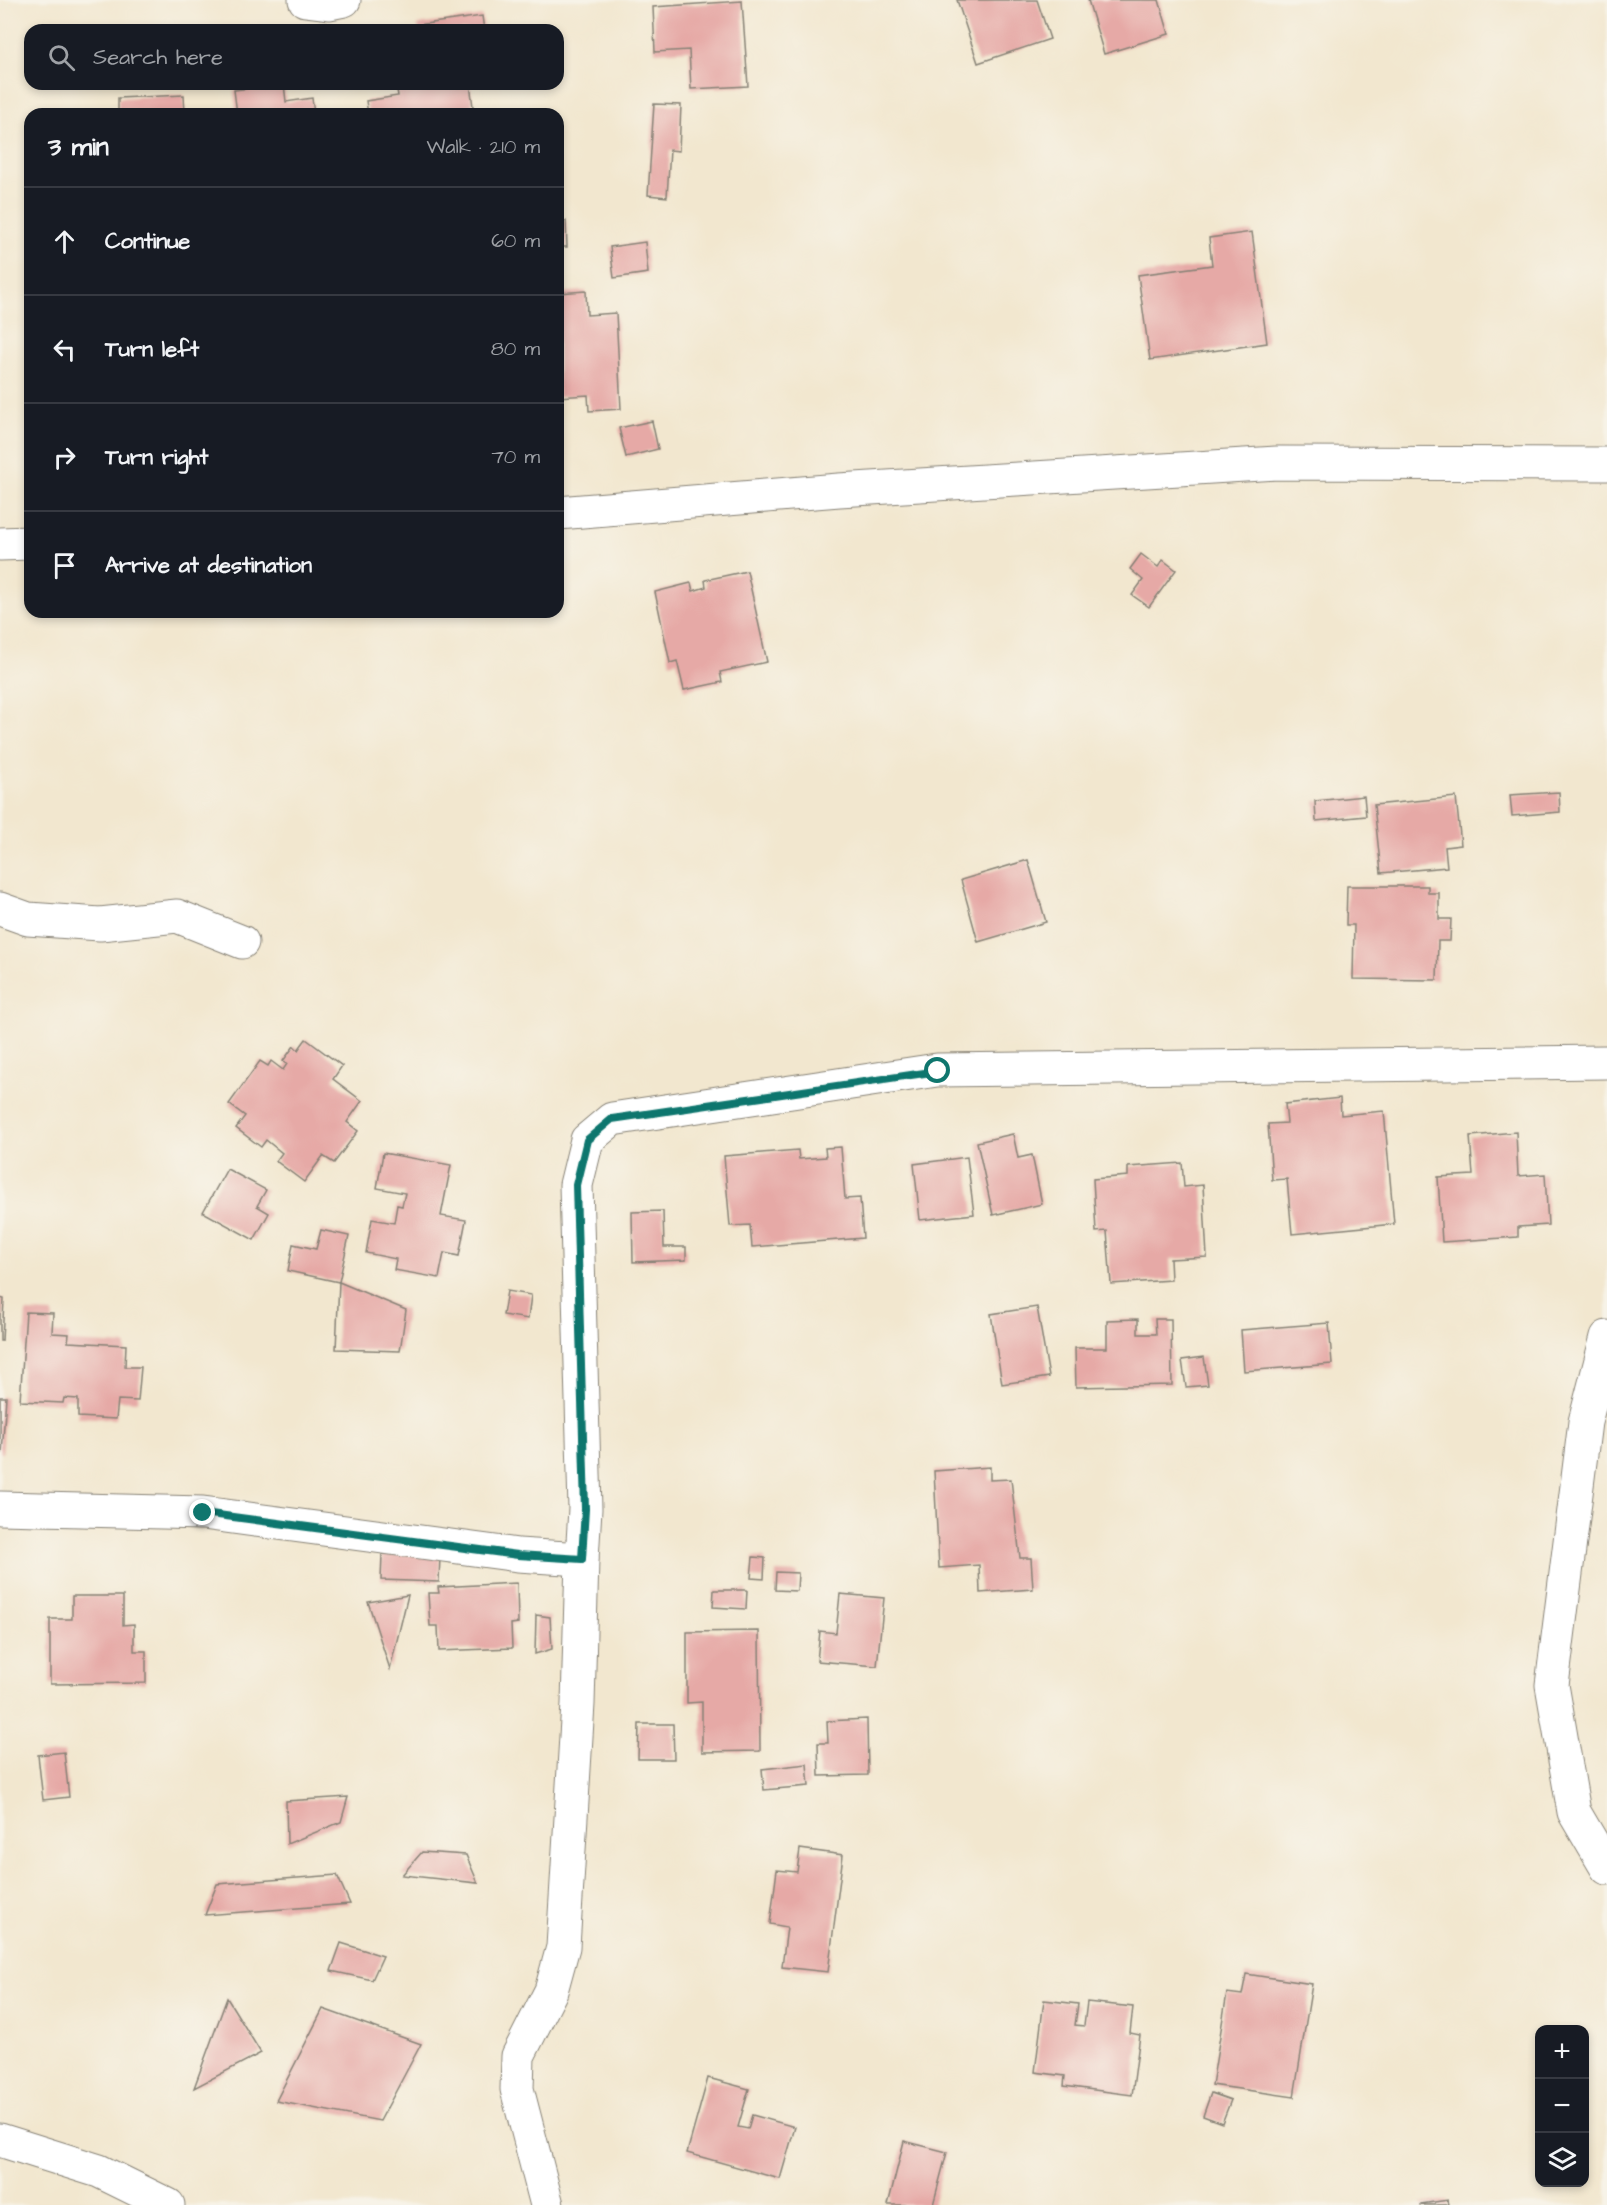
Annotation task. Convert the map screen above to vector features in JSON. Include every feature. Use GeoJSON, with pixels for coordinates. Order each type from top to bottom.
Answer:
{"type":"FeatureCollection","features":[{"type":"Feature","properties":{"kind":"street"},"geometry":{"type":"LineString","coordinates":[[305,0],[329,3],[344,0]]}},
{"type":"Feature","properties":{"kind":"street"},"geometry":{"type":"LineString","coordinates":[[564,513],[839,490],[1277,463],[1607,464]]}},
{"type":"Feature","properties":{"kind":"street"},"geometry":{"type":"LineString","coordinates":[[0,544],[24,543]]}},
{"type":"Feature","properties":{"kind":"street"},"geometry":{"type":"LineString","coordinates":[[0,909],[28,919],[100,924],[177,916],[242,942]]}},
{"type":"Feature","properties":{"kind":"street"},"geometry":{"type":"LineString","coordinates":[[547,2205],[517,2089],[518,2056],[551,1991],[563,1947],[579,1704],[585,1509],[576,1185],[587,1140],[612,1119],[938,1071],[1607,1062]]}},
{"type":"Feature","properties":{"kind":"street"},"geometry":{"type":"LineString","coordinates":[[1607,1336],[1585,1422],[1552,1684],[1574,1812],[1607,1868]]}},
{"type":"Feature","properties":{"kind":"street"},"geometry":{"type":"LineString","coordinates":[[0,1508],[203,1513],[518,1555],[582,1559]]}},
{"type":"Feature","properties":{"kind":"street"},"geometry":{"type":"LineString","coordinates":[[0,2140],[99,2171],[168,2205]]}},
{"type":"Feature","properties":{"kind":"building"},"geometry":{"type":"Polygon","coordinates":[[[957,0],[1037,0],[1050,39],[978,63],[957,0]]]}},
{"type":"Feature","properties":{"kind":"building"},"geometry":{"type":"Polygon","coordinates":[[[1088,0],[1159,0],[1169,34],[1104,54],[1088,0]]]}},
{"type":"Feature","properties":{"kind":"building"},"geometry":{"type":"Polygon","coordinates":[[[742,1],[748,86],[691,89],[689,50],[655,52],[653,7],[742,1]]]}},
{"type":"Feature","properties":{"kind":"building"},"geometry":{"type":"Polygon","coordinates":[[[482,16],[483,24],[425,24],[482,16]]]}},
{"type":"Feature","properties":{"kind":"building"},"geometry":{"type":"Polygon","coordinates":[[[234,90],[285,90],[286,102],[312,98],[313,108],[236,108],[234,90]]]}},
{"type":"Feature","properties":{"kind":"building"},"geometry":{"type":"Polygon","coordinates":[[[397,90],[471,90],[473,108],[367,108],[366,101],[398,96],[397,90]]]}},
{"type":"Feature","properties":{"kind":"building"},"geometry":{"type":"Polygon","coordinates":[[[184,95],[185,108],[118,108],[118,98],[184,95]]]}},
{"type":"Feature","properties":{"kind":"building"},"geometry":{"type":"Polygon","coordinates":[[[654,104],[681,105],[679,151],[670,150],[667,197],[648,195],[654,104]]]}},
{"type":"Feature","properties":{"kind":"building"},"geometry":{"type":"Polygon","coordinates":[[[564,221],[566,221],[567,247],[564,247],[564,221]]]}},
{"type":"Feature","properties":{"kind":"building"},"geometry":{"type":"Polygon","coordinates":[[[1252,232],[1267,343],[1150,360],[1138,275],[1212,265],[1209,238],[1252,232]]]}},
{"type":"Feature","properties":{"kind":"building"},"geometry":{"type":"Polygon","coordinates":[[[645,242],[648,273],[614,278],[610,247],[645,242]]]}},
{"type":"Feature","properties":{"kind":"building"},"geometry":{"type":"Polygon","coordinates":[[[586,291],[587,315],[616,313],[621,409],[589,411],[588,395],[564,397],[564,293],[586,291]]]}},
{"type":"Feature","properties":{"kind":"building"},"geometry":{"type":"Polygon","coordinates":[[[652,421],[658,449],[626,457],[619,428],[652,421]]]}},
{"type":"Feature","properties":{"kind":"building"},"geometry":{"type":"Polygon","coordinates":[[[1141,554],[1158,567],[1163,560],[1176,570],[1149,607],[1132,595],[1143,580],[1130,569],[1141,554]]]}},
{"type":"Feature","properties":{"kind":"building"},"geometry":{"type":"Polygon","coordinates":[[[747,571],[767,662],[720,672],[722,682],[684,690],[677,661],[670,663],[655,592],[691,583],[693,591],[706,587],[705,580],[747,571]]]}},
{"type":"Feature","properties":{"kind":"building"},"geometry":{"type":"Polygon","coordinates":[[[1559,792],[1560,812],[1512,816],[1510,795],[1559,792]]]}},
{"type":"Feature","properties":{"kind":"building"},"geometry":{"type":"Polygon","coordinates":[[[1364,796],[1366,816],[1316,821],[1315,801],[1364,796]]]}},
{"type":"Feature","properties":{"kind":"building"},"geometry":{"type":"Polygon","coordinates":[[[1456,797],[1461,845],[1445,847],[1447,867],[1381,873],[1374,805],[1456,797]]]}},
{"type":"Feature","properties":{"kind":"building"},"geometry":{"type":"Polygon","coordinates":[[[1028,860],[1046,922],[978,942],[961,880],[1028,860]]]}},
{"type":"Feature","properties":{"kind":"building"},"geometry":{"type":"Polygon","coordinates":[[[1347,886],[1428,886],[1428,893],[1439,893],[1439,919],[1451,919],[1450,941],[1438,941],[1437,980],[1353,979],[1354,925],[1346,925],[1347,886]]]}},
{"type":"Feature","properties":{"kind":"building"},"geometry":{"type":"Polygon","coordinates":[[[306,1039],[342,1066],[333,1079],[362,1101],[347,1122],[358,1131],[334,1163],[323,1156],[304,1182],[276,1161],[282,1153],[266,1140],[261,1147],[236,1128],[245,1116],[229,1104],[260,1061],[268,1066],[271,1061],[283,1070],[287,1064],[283,1061],[294,1046],[298,1050],[306,1039]]]}},
{"type":"Feature","properties":{"kind":"building"},"geometry":{"type":"Polygon","coordinates":[[[1340,1098],[1341,1115],[1384,1111],[1394,1224],[1292,1234],[1287,1179],[1272,1180],[1268,1124],[1287,1123],[1285,1104],[1340,1098]]]}},
{"type":"Feature","properties":{"kind":"building"},"geometry":{"type":"Polygon","coordinates":[[[1516,1132],[1518,1176],[1545,1174],[1548,1225],[1518,1227],[1518,1237],[1442,1242],[1438,1177],[1473,1175],[1470,1136],[1516,1132]]]}},
{"type":"Feature","properties":{"kind":"building"},"geometry":{"type":"Polygon","coordinates":[[[1013,1134],[1018,1158],[1032,1155],[1042,1204],[993,1215],[977,1142],[1013,1134]]]}},
{"type":"Feature","properties":{"kind":"building"},"geometry":{"type":"Polygon","coordinates":[[[841,1147],[845,1199],[860,1198],[863,1238],[752,1247],[750,1225],[730,1226],[724,1156],[798,1150],[799,1159],[826,1157],[825,1148],[841,1147]]]}},
{"type":"Feature","properties":{"kind":"building"},"geometry":{"type":"Polygon","coordinates":[[[383,1153],[451,1165],[441,1216],[466,1220],[459,1256],[444,1253],[439,1278],[394,1270],[396,1259],[366,1253],[372,1219],[394,1223],[397,1205],[402,1206],[405,1193],[377,1188],[383,1153]]]}},
{"type":"Feature","properties":{"kind":"building"},"geometry":{"type":"Polygon","coordinates":[[[967,1157],[974,1214],[920,1220],[914,1164],[967,1157]]]}},
{"type":"Feature","properties":{"kind":"building"},"geometry":{"type":"Polygon","coordinates":[[[1182,1163],[1184,1187],[1203,1185],[1207,1257],[1170,1259],[1171,1280],[1111,1284],[1107,1231],[1096,1232],[1093,1179],[1128,1176],[1128,1167],[1182,1163]]]}},
{"type":"Feature","properties":{"kind":"building"},"geometry":{"type":"Polygon","coordinates":[[[227,1169],[266,1190],[257,1206],[269,1213],[254,1240],[203,1212],[227,1169]]]}},
{"type":"Feature","properties":{"kind":"building"},"geometry":{"type":"Polygon","coordinates":[[[663,1211],[664,1247],[686,1247],[686,1260],[633,1262],[632,1212],[663,1211]]]}},
{"type":"Feature","properties":{"kind":"building"},"geometry":{"type":"Polygon","coordinates":[[[321,1230],[349,1236],[339,1282],[288,1271],[293,1244],[316,1249],[321,1230]]]}},
{"type":"Feature","properties":{"kind":"building"},"geometry":{"type":"Polygon","coordinates":[[[339,1282],[406,1310],[400,1351],[336,1349],[339,1282]]]}},
{"type":"Feature","properties":{"kind":"building"},"geometry":{"type":"Polygon","coordinates":[[[507,1291],[531,1295],[528,1319],[503,1315],[507,1291]]]}},
{"type":"Feature","properties":{"kind":"building"},"geometry":{"type":"Polygon","coordinates":[[[0,1298],[4,1299],[2,1341],[0,1341],[0,1298]]]}},
{"type":"Feature","properties":{"kind":"building"},"geometry":{"type":"Polygon","coordinates":[[[1037,1307],[1049,1377],[1002,1384],[991,1314],[1037,1307]]]}},
{"type":"Feature","properties":{"kind":"building"},"geometry":{"type":"Polygon","coordinates":[[[26,1312],[53,1313],[52,1333],[69,1334],[68,1342],[126,1345],[125,1367],[141,1367],[138,1401],[118,1400],[116,1419],[78,1417],[78,1399],[64,1398],[63,1403],[20,1401],[26,1312]]]}},
{"type":"Feature","properties":{"kind":"building"},"geometry":{"type":"Polygon","coordinates":[[[1138,1319],[1138,1334],[1156,1334],[1155,1319],[1171,1319],[1172,1385],[1076,1387],[1075,1348],[1107,1348],[1107,1320],[1138,1319]]]}},
{"type":"Feature","properties":{"kind":"building"},"geometry":{"type":"Polygon","coordinates":[[[1329,1323],[1332,1364],[1244,1371],[1241,1330],[1329,1323]]]}},
{"type":"Feature","properties":{"kind":"building"},"geometry":{"type":"Polygon","coordinates":[[[1204,1357],[1208,1385],[1186,1387],[1182,1360],[1204,1357]]]}},
{"type":"Feature","properties":{"kind":"building"},"geometry":{"type":"Polygon","coordinates":[[[0,1397],[6,1397],[2,1453],[0,1453],[0,1397]]]}},
{"type":"Feature","properties":{"kind":"building"},"geometry":{"type":"Polygon","coordinates":[[[990,1467],[990,1480],[1011,1479],[1020,1558],[1031,1558],[1033,1589],[980,1593],[979,1565],[939,1568],[934,1471],[990,1467]]]}},
{"type":"Feature","properties":{"kind":"building"},"geometry":{"type":"Polygon","coordinates":[[[382,1554],[440,1555],[439,1582],[381,1580],[382,1554]]]}},
{"type":"Feature","properties":{"kind":"building"},"geometry":{"type":"Polygon","coordinates":[[[753,1557],[765,1558],[764,1579],[751,1578],[753,1557]]]}},
{"type":"Feature","properties":{"kind":"building"},"geometry":{"type":"Polygon","coordinates":[[[776,1572],[798,1573],[797,1591],[775,1590],[776,1572]]]}},
{"type":"Feature","properties":{"kind":"building"},"geometry":{"type":"Polygon","coordinates":[[[517,1583],[518,1623],[511,1624],[512,1648],[439,1651],[438,1626],[430,1626],[428,1593],[439,1593],[438,1587],[517,1583]]]}},
{"type":"Feature","properties":{"kind":"building"},"geometry":{"type":"Polygon","coordinates":[[[714,1590],[747,1590],[746,1609],[713,1607],[714,1590]]]}},
{"type":"Feature","properties":{"kind":"building"},"geometry":{"type":"Polygon","coordinates":[[[840,1594],[884,1598],[877,1666],[817,1661],[820,1631],[836,1633],[840,1594]]]}},
{"type":"Feature","properties":{"kind":"building"},"geometry":{"type":"Polygon","coordinates":[[[408,1595],[390,1669],[368,1602],[408,1595]]]}},
{"type":"Feature","properties":{"kind":"building"},"geometry":{"type":"Polygon","coordinates":[[[72,1596],[123,1596],[123,1625],[134,1624],[134,1651],[146,1651],[146,1683],[50,1684],[50,1619],[72,1619],[72,1596]]]}},
{"type":"Feature","properties":{"kind":"building"},"geometry":{"type":"Polygon","coordinates":[[[536,1615],[550,1617],[552,1649],[535,1654],[536,1615]]]}},
{"type":"Feature","properties":{"kind":"building"},"geometry":{"type":"Polygon","coordinates":[[[759,1631],[760,1751],[702,1752],[702,1702],[687,1703],[687,1632],[759,1631]]]}},
{"type":"Feature","properties":{"kind":"building"},"geometry":{"type":"Polygon","coordinates":[[[867,1719],[868,1775],[819,1776],[818,1743],[828,1743],[827,1721],[867,1719]]]}},
{"type":"Feature","properties":{"kind":"building"},"geometry":{"type":"Polygon","coordinates":[[[639,1724],[673,1724],[674,1759],[638,1759],[639,1724]]]}},
{"type":"Feature","properties":{"kind":"building"},"geometry":{"type":"Polygon","coordinates":[[[64,1752],[69,1797],[43,1800],[38,1755],[64,1752]]]}},
{"type":"Feature","properties":{"kind":"building"},"geometry":{"type":"Polygon","coordinates":[[[807,1764],[809,1786],[764,1790],[762,1769],[807,1764]]]}},
{"type":"Feature","properties":{"kind":"building"},"geometry":{"type":"Polygon","coordinates":[[[348,1797],[341,1822],[287,1844],[286,1801],[348,1797]]]}},
{"type":"Feature","properties":{"kind":"building"},"geometry":{"type":"Polygon","coordinates":[[[800,1849],[843,1855],[828,1972],[782,1967],[787,1927],[770,1924],[777,1870],[797,1872],[800,1849]]]}},
{"type":"Feature","properties":{"kind":"building"},"geometry":{"type":"Polygon","coordinates":[[[422,1852],[466,1855],[478,1883],[402,1875],[422,1852]]]}},
{"type":"Feature","properties":{"kind":"building"},"geometry":{"type":"Polygon","coordinates":[[[337,1875],[350,1904],[205,1915],[217,1884],[337,1875]]]}},
{"type":"Feature","properties":{"kind":"building"},"geometry":{"type":"Polygon","coordinates":[[[341,1943],[383,1956],[372,1980],[331,1971],[341,1943]]]}},
{"type":"Feature","properties":{"kind":"building"},"geometry":{"type":"Polygon","coordinates":[[[1246,1974],[1312,1984],[1294,2097],[1212,2085],[1227,1993],[1242,1995],[1246,1974]]]}},
{"type":"Feature","properties":{"kind":"building"},"geometry":{"type":"Polygon","coordinates":[[[227,1998],[261,2053],[194,2088],[227,1998]]]}},
{"type":"Feature","properties":{"kind":"building"},"geometry":{"type":"Polygon","coordinates":[[[1044,2000],[1078,2004],[1075,2025],[1084,2026],[1087,2002],[1133,2007],[1130,2033],[1140,2035],[1132,2095],[1064,2086],[1065,2076],[1035,2072],[1044,2000]]]}},
{"type":"Feature","properties":{"kind":"building"},"geometry":{"type":"Polygon","coordinates":[[[323,2009],[421,2044],[380,2121],[276,2101],[323,2009]]]}},
{"type":"Feature","properties":{"kind":"building"},"geometry":{"type":"Polygon","coordinates":[[[708,2078],[749,2089],[738,2127],[748,2129],[752,2115],[795,2127],[780,2179],[687,2153],[708,2078]]]}},
{"type":"Feature","properties":{"kind":"building"},"geometry":{"type":"Polygon","coordinates":[[[1211,2093],[1231,2100],[1222,2123],[1203,2116],[1211,2093]]]}},
{"type":"Feature","properties":{"kind":"building"},"geometry":{"type":"Polygon","coordinates":[[[904,2141],[947,2152],[933,2205],[888,2205],[904,2141]]]}},
{"type":"Feature","properties":{"kind":"building"},"geometry":{"type":"Polygon","coordinates":[[[1448,2200],[1449,2205],[1421,2205],[1421,2204],[1448,2200]]]}},
{"type":"Feature","properties":{"kind":"route"},"geometry":{"type":"LineString","coordinates":[[203,1513],[518,1555],[582,1559],[585,1509],[576,1185],[587,1140],[612,1119],[938,1071]]}}]}
